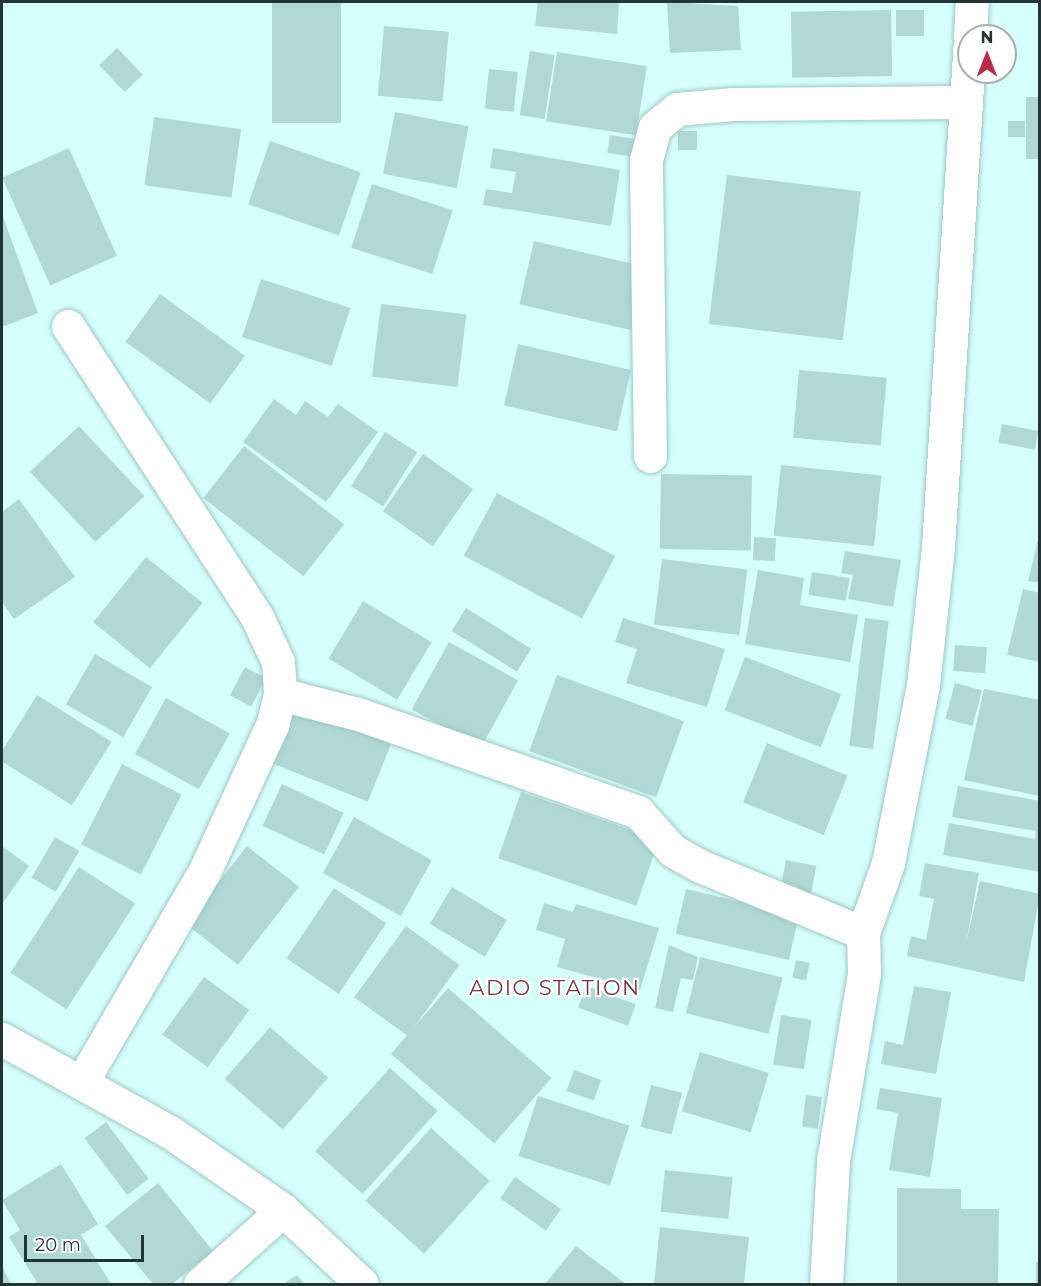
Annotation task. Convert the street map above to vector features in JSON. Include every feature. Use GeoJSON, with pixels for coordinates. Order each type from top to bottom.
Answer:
{"type":"FeatureCollection","features":[{"type":"Feature","properties":{"kind":"street"},"geometry":{"type":"LineString","coordinates":[[971,24],[972,2]]}},
{"type":"Feature","properties":{"kind":"street"},"geometry":{"type":"LineString","coordinates":[[826,1284],[833,1161],[864,973],[863,933],[888,863],[923,685],[938,547],[967,84]]}},
{"type":"Feature","properties":{"kind":"street"},"geometry":{"type":"LineString","coordinates":[[650,456],[646,160],[655,127],[676,110],[733,104],[966,102]]}},
{"type":"Feature","properties":{"kind":"street"},"geometry":{"type":"LineString","coordinates":[[68,326],[257,617],[278,662],[280,694],[272,725],[204,872],[81,1083]]}},
{"type":"Feature","properties":{"kind":"street"},"geometry":{"type":"LineString","coordinates":[[280,694],[358,714],[638,812],[673,851],[700,866],[863,933]]}},
{"type":"Feature","properties":{"kind":"street"},"geometry":{"type":"LineString","coordinates":[[2,1039],[170,1132],[283,1210],[362,1284]]}},
{"type":"Feature","properties":{"kind":"street"},"geometry":{"type":"LineString","coordinates":[[200,1284],[283,1210]]}},
{"type":"Feature","properties":{"kind":"building"},"geometry":{"type":"Polygon","coordinates":[[[272,2],[341,2],[341,123],[272,123],[272,2]]]}},
{"type":"Feature","properties":{"kind":"building"},"geometry":{"type":"Polygon","coordinates":[[[538,2],[619,2],[617,34],[535,26],[538,2]]]}},
{"type":"Feature","properties":{"kind":"building"},"geometry":{"type":"Polygon","coordinates":[[[667,2],[738,6],[741,50],[670,53],[667,2]]]}},
{"type":"Feature","properties":{"kind":"building"},"geometry":{"type":"Polygon","coordinates":[[[891,10],[892,76],[792,78],[791,12],[891,10]]]}},
{"type":"Feature","properties":{"kind":"building"},"geometry":{"type":"Polygon","coordinates":[[[896,10],[924,10],[924,36],[896,36],[896,10]]]}},
{"type":"Feature","properties":{"kind":"building"},"geometry":{"type":"Polygon","coordinates":[[[384,26],[449,32],[443,101],[378,96],[384,26]]]}},
{"type":"Feature","properties":{"kind":"building"},"geometry":{"type":"Polygon","coordinates":[[[117,48],[143,75],[125,92],[99,65],[117,48]]]}},
{"type":"Feature","properties":{"kind":"building"},"geometry":{"type":"Polygon","coordinates":[[[530,51],[555,55],[545,119],[520,115],[530,51]]]}},
{"type":"Feature","properties":{"kind":"building"},"geometry":{"type":"Polygon","coordinates":[[[557,52],[647,66],[636,135],[546,121],[557,52]]]}},
{"type":"Feature","properties":{"kind":"building"},"geometry":{"type":"Polygon","coordinates":[[[489,69],[518,72],[514,112],[485,109],[489,69]]]}},
{"type":"Feature","properties":{"kind":"building"},"geometry":{"type":"Polygon","coordinates":[[[1026,97],[1040,97],[1040,159],[1026,159],[1026,97]]]}},
{"type":"Feature","properties":{"kind":"building"},"geometry":{"type":"Polygon","coordinates":[[[395,112],[469,126],[457,188],[383,174],[395,112]]]}},
{"type":"Feature","properties":{"kind":"building"},"geometry":{"type":"Polygon","coordinates":[[[154,117],[241,129],[232,198],[144,185],[154,117]]]}},
{"type":"Feature","properties":{"kind":"building"},"geometry":{"type":"Polygon","coordinates":[[[1008,121],[1025,121],[1025,137],[1008,137],[1008,121]]]}},
{"type":"Feature","properties":{"kind":"building"},"geometry":{"type":"Polygon","coordinates":[[[678,131],[697,131],[697,150],[678,150],[678,131]]]}},
{"type":"Feature","properties":{"kind":"building"},"geometry":{"type":"Polygon","coordinates":[[[610,135],[640,140],[637,157],[607,153],[610,135]]]}},
{"type":"Feature","properties":{"kind":"building"},"geometry":{"type":"Polygon","coordinates":[[[270,141],[361,172],[339,236],[248,204],[270,141]]]}},
{"type":"Feature","properties":{"kind":"building"},"geometry":{"type":"Polygon","coordinates":[[[69,148],[117,256],[50,285],[2,178],[69,148]]]}},
{"type":"Feature","properties":{"kind":"building"},"geometry":{"type":"Polygon","coordinates":[[[493,148],[620,170],[611,226],[483,205],[486,189],[512,193],[516,172],[490,168],[493,148]]]}},
{"type":"Feature","properties":{"kind":"building"},"geometry":{"type":"Polygon","coordinates":[[[727,175],[861,191],[843,340],[709,324],[727,175]]]}},
{"type":"Feature","properties":{"kind":"building"},"geometry":{"type":"Polygon","coordinates":[[[372,184],[453,210],[432,274],[351,248],[372,184]]]}},
{"type":"Feature","properties":{"kind":"building"},"geometry":{"type":"Polygon","coordinates":[[[2,214],[38,313],[2,327],[2,214]]]}},
{"type":"Feature","properties":{"kind":"building"},"geometry":{"type":"Polygon","coordinates":[[[534,241],[646,267],[631,330],[519,304],[534,241]]]}},
{"type":"Feature","properties":{"kind":"building"},"geometry":{"type":"Polygon","coordinates":[[[261,279],[350,308],[332,366],[242,337],[261,279]]]}},
{"type":"Feature","properties":{"kind":"building"},"geometry":{"type":"Polygon","coordinates":[[[160,294],[245,356],[210,403],[125,342],[160,294]]]}},
{"type":"Feature","properties":{"kind":"building"},"geometry":{"type":"Polygon","coordinates":[[[381,304],[466,314],[457,387],[372,376],[381,304]]]}},
{"type":"Feature","properties":{"kind":"building"},"geometry":{"type":"Polygon","coordinates":[[[518,344],[631,370],[617,431],[504,405],[518,344]]]}},
{"type":"Feature","properties":{"kind":"building"},"geometry":{"type":"Polygon","coordinates":[[[799,370],[887,378],[881,445],[793,438],[799,370]]]}},
{"type":"Feature","properties":{"kind":"building"},"geometry":{"type":"Polygon","coordinates":[[[274,399],[296,415],[305,401],[328,417],[338,404],[378,432],[326,502],[243,442],[274,399]]]}},
{"type":"Feature","properties":{"kind":"building"},"geometry":{"type":"Polygon","coordinates":[[[1002,424],[1038,431],[1035,450],[998,443],[1002,424]]]}},
{"type":"Feature","properties":{"kind":"building"},"geometry":{"type":"Polygon","coordinates":[[[79,426],[144,496],[95,542],[30,472],[79,426]]]}},
{"type":"Feature","properties":{"kind":"building"},"geometry":{"type":"Polygon","coordinates":[[[385,432],[417,452],[383,506],[351,486],[385,432]]]}},
{"type":"Feature","properties":{"kind":"building"},"geometry":{"type":"Polygon","coordinates":[[[244,446],[344,524],[303,576],[203,498],[244,446]]]}},
{"type":"Feature","properties":{"kind":"building"},"geometry":{"type":"Polygon","coordinates":[[[423,454],[473,489],[433,546],[383,511],[423,454]]]}},
{"type":"Feature","properties":{"kind":"building"},"geometry":{"type":"Polygon","coordinates":[[[781,465],[881,476],[874,546],[774,536],[781,465]]]}},
{"type":"Feature","properties":{"kind":"building"},"geometry":{"type":"Polygon","coordinates":[[[661,474],[752,476],[751,551],[660,549],[661,474]]]}},
{"type":"Feature","properties":{"kind":"building"},"geometry":{"type":"Polygon","coordinates":[[[497,493],[615,556],[582,619],[464,556],[497,493]]]}},
{"type":"Feature","properties":{"kind":"building"},"geometry":{"type":"Polygon","coordinates":[[[19,499],[75,577],[14,619],[2,602],[2,512],[19,499]]]}},
{"type":"Feature","properties":{"kind":"building"},"geometry":{"type":"Polygon","coordinates":[[[1040,532],[1040,583],[1028,581],[1040,532]]]}},
{"type":"Feature","properties":{"kind":"building"},"geometry":{"type":"Polygon","coordinates":[[[754,537],[776,538],[775,561],[753,560],[754,537]]]}},
{"type":"Feature","properties":{"kind":"building"},"geometry":{"type":"Polygon","coordinates":[[[845,551],[901,560],[893,607],[848,599],[853,575],[841,573],[845,551]]]}},
{"type":"Feature","properties":{"kind":"building"},"geometry":{"type":"Polygon","coordinates":[[[146,557],[203,603],[150,668],[93,622],[146,557]]]}},
{"type":"Feature","properties":{"kind":"building"},"geometry":{"type":"Polygon","coordinates":[[[662,559],[747,569],[739,635],[654,625],[662,559]]]}},
{"type":"Feature","properties":{"kind":"building"},"geometry":{"type":"Polygon","coordinates":[[[758,570],[804,578],[800,605],[858,615],[850,662],[745,644],[758,570]]]}},
{"type":"Feature","properties":{"kind":"building"},"geometry":{"type":"Polygon","coordinates":[[[812,572],[850,578],[846,601],[808,595],[812,572]]]}},
{"type":"Feature","properties":{"kind":"building"},"geometry":{"type":"Polygon","coordinates":[[[1023,589],[1040,593],[1040,662],[1007,655],[1023,589]]]}},
{"type":"Feature","properties":{"kind":"building"},"geometry":{"type":"Polygon","coordinates":[[[363,601],[432,642],[397,700],[328,658],[363,601]]]}},
{"type":"Feature","properties":{"kind":"building"},"geometry":{"type":"Polygon","coordinates":[[[466,608],[531,649],[517,672],[452,631],[466,608]]]}},
{"type":"Feature","properties":{"kind":"building"},"geometry":{"type":"Polygon","coordinates":[[[623,618],[725,649],[707,707],[626,683],[637,649],[615,642],[623,618]]]}},
{"type":"Feature","properties":{"kind":"building"},"geometry":{"type":"Polygon","coordinates":[[[865,618],[889,621],[873,749],[849,746],[865,618]]]}},
{"type":"Feature","properties":{"kind":"building"},"geometry":{"type":"Polygon","coordinates":[[[449,642],[518,680],[481,748],[412,709],[449,642]]]}},
{"type":"Feature","properties":{"kind":"building"},"geometry":{"type":"Polygon","coordinates":[[[955,645],[987,647],[985,673],[953,671],[955,645]]]}},
{"type":"Feature","properties":{"kind":"building"},"geometry":{"type":"Polygon","coordinates":[[[95,654],[152,687],[123,737],[66,704],[95,654]]]}},
{"type":"Feature","properties":{"kind":"building"},"geometry":{"type":"Polygon","coordinates":[[[745,657],[841,694],[821,747],[725,710],[745,657]]]}},
{"type":"Feature","properties":{"kind":"building"},"geometry":{"type":"Polygon","coordinates":[[[245,667],[266,678],[251,707],[230,695],[245,667]]]}},
{"type":"Feature","properties":{"kind":"building"},"geometry":{"type":"Polygon","coordinates":[[[557,675],[684,721],[656,797],[529,751],[557,675]]]}},
{"type":"Feature","properties":{"kind":"building"},"geometry":{"type":"Polygon","coordinates":[[[955,683],[982,690],[972,726],[945,719],[955,683]]]}},
{"type":"Feature","properties":{"kind":"building"},"geometry":{"type":"Polygon","coordinates":[[[984,689],[1040,700],[1039,796],[964,780],[984,689]]]}},
{"type":"Feature","properties":{"kind":"building"},"geometry":{"type":"Polygon","coordinates":[[[37,695],[112,742],[72,805],[2,762],[2,751],[37,695]]]}},
{"type":"Feature","properties":{"kind":"building"},"geometry":{"type":"Polygon","coordinates":[[[166,698],[230,733],[199,789],[135,754],[166,698]]]}},
{"type":"Feature","properties":{"kind":"building"},"geometry":{"type":"Polygon","coordinates":[[[294,704],[391,743],[368,802],[270,762],[294,704]]]}},
{"type":"Feature","properties":{"kind":"building"},"geometry":{"type":"Polygon","coordinates":[[[767,743],[848,776],[824,835],[743,802],[767,743]]]}},
{"type":"Feature","properties":{"kind":"building"},"geometry":{"type":"Polygon","coordinates":[[[122,764],[182,794],[141,875],[81,844],[122,764]]]}},
{"type":"Feature","properties":{"kind":"building"},"geometry":{"type":"Polygon","coordinates":[[[282,784],[344,813],[324,854],[263,826],[282,784]]]}},
{"type":"Feature","properties":{"kind":"building"},"geometry":{"type":"Polygon","coordinates":[[[958,786],[1040,801],[1040,872],[943,855],[949,823],[1035,839],[1036,831],[952,817],[958,786]]]}},
{"type":"Feature","properties":{"kind":"building"},"geometry":{"type":"Polygon","coordinates":[[[521,792],[659,840],[636,906],[498,858],[521,792]]]}},
{"type":"Feature","properties":{"kind":"building"},"geometry":{"type":"Polygon","coordinates":[[[354,817],[432,860],[401,916],[323,873],[354,817]]]}},
{"type":"Feature","properties":{"kind":"building"},"geometry":{"type":"Polygon","coordinates":[[[55,837],[79,851],[56,892],[32,878],[55,837]]]}},
{"type":"Feature","properties":{"kind":"building"},"geometry":{"type":"Polygon","coordinates":[[[2,846],[29,866],[2,904],[2,846]]]}},
{"type":"Feature","properties":{"kind":"building"},"geometry":{"type":"Polygon","coordinates":[[[247,846],[299,887],[238,965],[186,924],[247,846]]]}},
{"type":"Feature","properties":{"kind":"building"},"geometry":{"type":"Polygon","coordinates":[[[786,860],[816,866],[810,901],[779,895],[786,860]]]}},
{"type":"Feature","properties":{"kind":"building"},"geometry":{"type":"Polygon","coordinates":[[[925,863],[979,873],[966,944],[980,881],[1040,894],[1024,982],[907,956],[911,936],[926,940],[934,899],[919,896],[925,863]]]}},
{"type":"Feature","properties":{"kind":"building"},"geometry":{"type":"Polygon","coordinates":[[[79,867],[135,903],[67,1009],[10,973],[79,867]]]}},
{"type":"Feature","properties":{"kind":"building"},"geometry":{"type":"Polygon","coordinates":[[[452,887],[507,920],[485,957],[430,924],[452,887]]]}},
{"type":"Feature","properties":{"kind":"building"},"geometry":{"type":"Polygon","coordinates":[[[334,888],[386,923],[339,994],[286,958],[334,888]]]}},
{"type":"Feature","properties":{"kind":"building"},"geometry":{"type":"Polygon","coordinates":[[[686,889],[799,915],[789,960],[676,934],[686,889]]]}},
{"type":"Feature","properties":{"kind":"building"},"geometry":{"type":"Polygon","coordinates":[[[544,903],[573,912],[576,904],[659,928],[640,990],[557,967],[565,939],[536,930],[544,903]]]}},
{"type":"Feature","properties":{"kind":"building"},"geometry":{"type":"Polygon","coordinates":[[[406,926],[459,965],[408,1036],[354,997],[406,926]]]}},
{"type":"Feature","properties":{"kind":"building"},"geometry":{"type":"Polygon","coordinates":[[[669,945],[698,957],[693,980],[681,978],[673,1012],[655,1008],[669,945]]]}},
{"type":"Feature","properties":{"kind":"building"},"geometry":{"type":"Polygon","coordinates":[[[700,957],[782,978],[768,1034],[686,1013],[700,957]]]}},
{"type":"Feature","properties":{"kind":"building"},"geometry":{"type":"Polygon","coordinates":[[[796,960],[810,963],[806,981],[792,978],[796,960]]]}},
{"type":"Feature","properties":{"kind":"building"},"geometry":{"type":"Polygon","coordinates":[[[204,977],[249,1010],[208,1067],[162,1034],[204,977]]]}},
{"type":"Feature","properties":{"kind":"building"},"geometry":{"type":"Polygon","coordinates":[[[586,986],[636,1004],[628,1026],[578,1008],[586,986]]]}},
{"type":"Feature","properties":{"kind":"building"},"geometry":{"type":"Polygon","coordinates":[[[914,986],[951,992],[936,1074],[881,1064],[885,1041],[903,1045],[914,986]]]}},
{"type":"Feature","properties":{"kind":"building"},"geometry":{"type":"Polygon","coordinates":[[[448,988],[551,1078],[494,1144],[391,1054],[448,988]]]}},
{"type":"Feature","properties":{"kind":"building"},"geometry":{"type":"Polygon","coordinates":[[[781,1015],[812,1020],[804,1069],[773,1064],[781,1015]]]}},
{"type":"Feature","properties":{"kind":"building"},"geometry":{"type":"Polygon","coordinates":[[[270,1027],[328,1078],[283,1130],[225,1079],[270,1027]]]}},
{"type":"Feature","properties":{"kind":"building"},"geometry":{"type":"Polygon","coordinates":[[[700,1052],[769,1073],[751,1132],[682,1111],[700,1052]]]}},
{"type":"Feature","properties":{"kind":"building"},"geometry":{"type":"Polygon","coordinates":[[[390,1068],[438,1111],[363,1194],[315,1151],[390,1068]]]}},
{"type":"Feature","properties":{"kind":"building"},"geometry":{"type":"Polygon","coordinates":[[[574,1070],[601,1080],[594,1101],[566,1091],[574,1070]]]}},
{"type":"Feature","properties":{"kind":"building"},"geometry":{"type":"Polygon","coordinates":[[[651,1085],[682,1093],[672,1134],[641,1127],[651,1085]]]}},
{"type":"Feature","properties":{"kind":"building"},"geometry":{"type":"Polygon","coordinates":[[[880,1088],[942,1098],[930,1177],[889,1170],[898,1113],[876,1109],[880,1088]]]}},
{"type":"Feature","properties":{"kind":"building"},"geometry":{"type":"Polygon","coordinates":[[[806,1095],[822,1097],[818,1129],[802,1127],[806,1095]]]}},
{"type":"Feature","properties":{"kind":"building"},"geometry":{"type":"Polygon","coordinates":[[[538,1096],[629,1126],[610,1186],[519,1156],[538,1096]]]}},
{"type":"Feature","properties":{"kind":"building"},"geometry":{"type":"Polygon","coordinates":[[[106,1122],[149,1179],[127,1195],[84,1138],[106,1122]]]}},
{"type":"Feature","properties":{"kind":"building"},"geometry":{"type":"Polygon","coordinates":[[[431,1128],[490,1181],[424,1254],[365,1201],[431,1128]]]}},
{"type":"Feature","properties":{"kind":"building"},"geometry":{"type":"Polygon","coordinates":[[[61,1164],[98,1224],[81,1235],[111,1284],[38,1284],[9,1237],[20,1230],[2,1200],[61,1164]]]}},
{"type":"Feature","properties":{"kind":"building"},"geometry":{"type":"Polygon","coordinates":[[[665,1170],[733,1177],[728,1219],[661,1212],[665,1170]]]}},
{"type":"Feature","properties":{"kind":"building"},"geometry":{"type":"Polygon","coordinates":[[[515,1177],[561,1209],[546,1230],[500,1198],[515,1177]]]}},
{"type":"Feature","properties":{"kind":"building"},"geometry":{"type":"Polygon","coordinates":[[[158,1183],[213,1251],[172,1284],[153,1284],[105,1226],[158,1183]]]}},
{"type":"Feature","properties":{"kind":"building"},"geometry":{"type":"Polygon","coordinates":[[[897,1188],[961,1189],[961,1209],[999,1209],[998,1284],[897,1284],[897,1188]]]}},
{"type":"Feature","properties":{"kind":"building"},"geometry":{"type":"Polygon","coordinates":[[[660,1227],[749,1237],[744,1284],[654,1284],[660,1227]]]}},
{"type":"Feature","properties":{"kind":"building"},"geometry":{"type":"Polygon","coordinates":[[[576,1246],[626,1284],[545,1284],[576,1246]]]}},
{"type":"Feature","properties":{"kind":"building"},"geometry":{"type":"Polygon","coordinates":[[[1036,1262],[1040,1262],[1040,1284],[1036,1284],[1036,1262]]]}},
{"type":"Feature","properties":{"kind":"building"},"geometry":{"type":"Polygon","coordinates":[[[2,1266],[11,1284],[2,1284],[2,1266]]]}},
{"type":"Feature","properties":{"kind":"building"},"geometry":{"type":"Polygon","coordinates":[[[297,1275],[304,1284],[283,1284],[297,1275]]]}},
{"type":"Feature","properties":{"kind":"district","name":"ADIO STATION"},"geometry":{"type":"Point","coordinates":[555,988]}}]}
